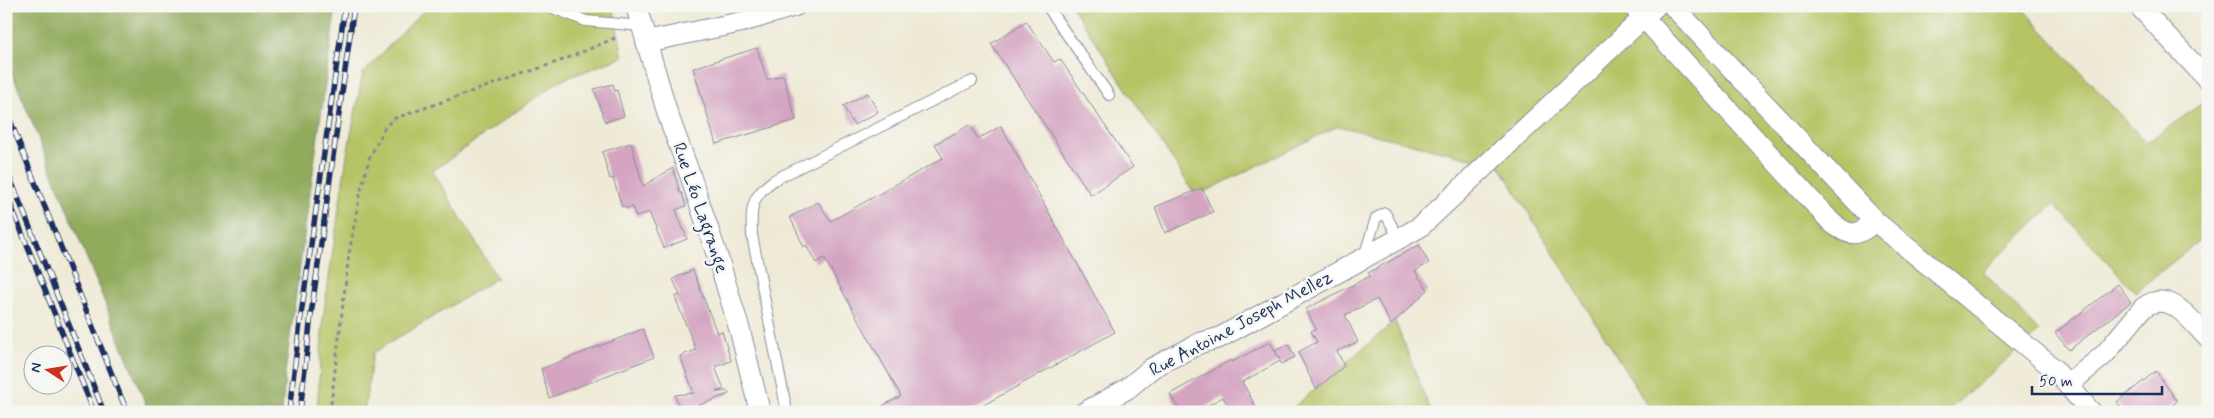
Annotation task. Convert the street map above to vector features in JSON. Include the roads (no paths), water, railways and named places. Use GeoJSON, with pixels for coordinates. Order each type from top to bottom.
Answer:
{"type":"FeatureCollection","features":[{"type":"Feature","properties":{"kind":"street","name":"Rue Léo Lagrange"},"geometry":{"type":"LineString","coordinates":[[636,6],[668,115],[690,172],[718,258],[742,340],[760,412]]}},
{"type":"Feature","properties":{"kind":"street"},"geometry":{"type":"LineString","coordinates":[[644,34],[742,22],[795,6]]}},
{"type":"Feature","properties":{"kind":"street"},"geometry":{"type":"LineString","coordinates":[[1674,6],[1875,221],[2053,368],[2069,384],[2091,412]]}},
{"type":"Feature","properties":{"kind":"street"},"geometry":{"type":"LineString","coordinates":[[2139,6],[2208,80]]}},
{"type":"Feature","properties":{"kind":"street"},"geometry":{"type":"LineString","coordinates":[[1644,10],[1832,223],[1846,232],[1854,234],[1862,231],[1875,221]]}},
{"type":"Feature","properties":{"kind":"street","name":"Rue Antoine Joseph Mellez"},"geometry":{"type":"LineString","coordinates":[[1085,412],[1127,389],[1152,368],[1200,343],[1219,338],[1399,239],[1425,222],[1644,10]]}},
{"type":"Feature","properties":{"kind":"street"},"geometry":{"type":"LineString","coordinates":[[2069,384],[2105,354],[2143,308],[2157,301],[2170,302],[2208,338]]}},
{"type":"Feature","properties":{"kind":"lane"},"geometry":{"type":"LineString","coordinates":[[548,6],[586,21],[616,25],[644,34]]}},
{"type":"Feature","properties":{"kind":"lane"},"geometry":{"type":"LineString","coordinates":[[1047,6],[1109,95]]}},
{"type":"Feature","properties":{"kind":"lane"},"geometry":{"type":"LineString","coordinates":[[787,412],[752,235],[752,207],[763,188],[774,180],[972,81]]}},
{"type":"Feature","properties":{"kind":"lane"},"geometry":{"type":"LineString","coordinates":[[1363,259],[1376,218],[1385,213],[1399,239]]}},
{"type":"Feature","properties":{"kind":"railway"},"geometry":{"type":"LineString","coordinates":[[289,412],[345,6]]}},
{"type":"Feature","properties":{"kind":"railway"},"geometry":{"type":"LineString","coordinates":[[300,412],[311,315],[354,6]]}},
{"type":"Feature","properties":{"kind":"railway"},"geometry":{"type":"LineString","coordinates":[[6,110],[127,412]]}},
{"type":"Feature","properties":{"kind":"railway"},"geometry":{"type":"LineString","coordinates":[[6,168],[104,412]]}},
{"type":"Feature","properties":{"kind":"railway"},"geometry":{"type":"LineString","coordinates":[[6,193],[94,412]]}}]}
